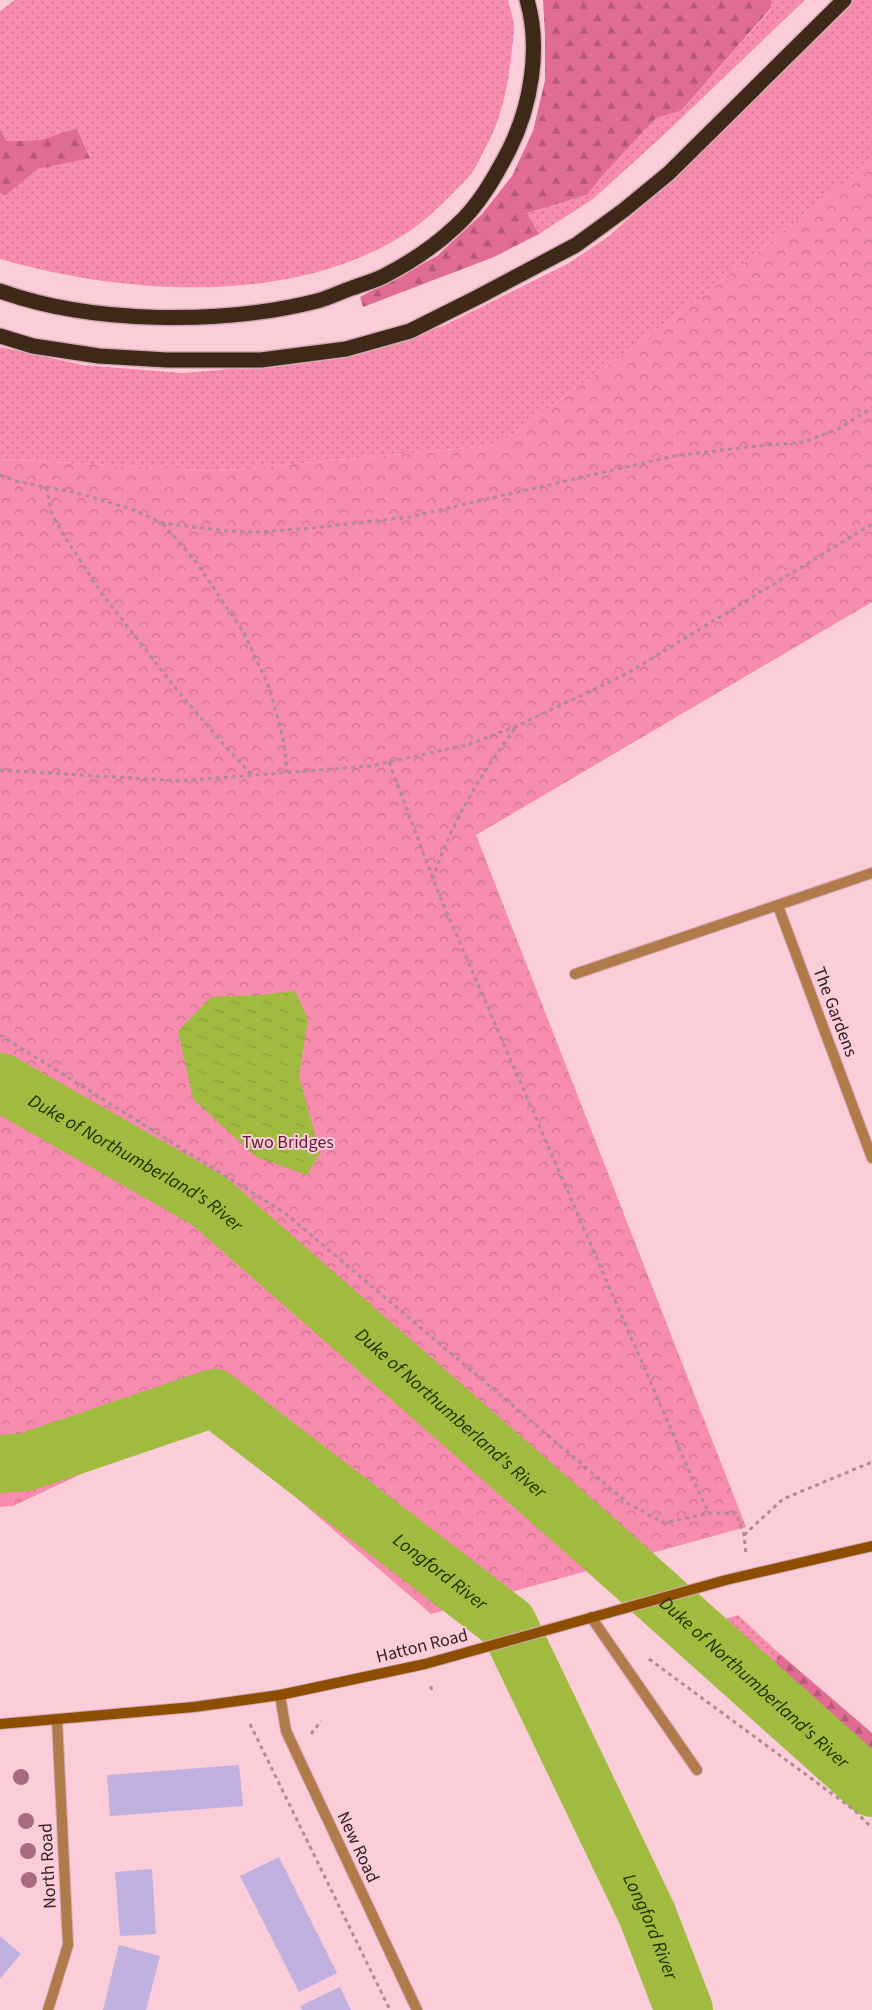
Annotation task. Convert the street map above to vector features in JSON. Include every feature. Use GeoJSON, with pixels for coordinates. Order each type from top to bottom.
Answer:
{"type":"FeatureCollection","features":[{"type":"Feature","properties":{"kind":"highway"},"geometry":{"type":"LineString","coordinates":[[0,291],[30,301],[120,316],[188,316],[257,312],[318,300],[383,277],[424,253],[457,226],[482,195],[503,162],[520,129],[528,92],[532,60],[533,20],[527,0]]}},
{"type":"Feature","properties":{"kind":"highway"},"geometry":{"type":"LineString","coordinates":[[0,336],[33,346],[100,356],[167,360],[251,360],[346,349],[410,331],[576,245],[624,210],[669,172],[844,0]]}},
{"type":"Feature","properties":{"kind":"street"},"geometry":{"type":"LineString","coordinates":[[575,974],[872,873]]}},
{"type":"Feature","properties":{"kind":"street","name":"The Gardens"},"geometry":{"type":"LineString","coordinates":[[778,906],[872,1158]]}},
{"type":"Feature","properties":{"kind":"street","name":"Hatton Road"},"geometry":{"type":"LineString","coordinates":[[0,1724],[194,1707],[280,1695],[425,1664],[559,1627],[609,1611],[756,1572],[872,1546]]}},
{"type":"Feature","properties":{"kind":"street"},"geometry":{"type":"LineString","coordinates":[[591,1617],[697,1770]]}},
{"type":"Feature","properties":{"kind":"street","name":"New Road"},"geometry":{"type":"LineString","coordinates":[[280,1695],[286,1731],[416,2010]]}},
{"type":"Feature","properties":{"kind":"street","name":"North Road"},"geometry":{"type":"LineString","coordinates":[[48,2010],[68,1945],[57,1719]]}},
{"type":"Feature","properties":{"kind":"path"},"geometry":{"type":"LineString","coordinates":[[0,475],[16,481],[82,494],[125,507],[163,523],[226,531],[260,532],[409,517],[674,456],[803,442],[836,430],[872,408]]}},
{"type":"Feature","properties":{"kind":"path"},"geometry":{"type":"LineString","coordinates":[[46,487],[52,514],[100,591],[178,690],[226,747],[254,776]]}},
{"type":"Feature","properties":{"kind":"path"},"geometry":{"type":"LineString","coordinates":[[163,523],[194,559],[244,632],[269,687],[284,737],[286,772]]}},
{"type":"Feature","properties":{"kind":"path"},"geometry":{"type":"LineString","coordinates":[[0,770],[179,781],[370,766],[467,745],[516,726],[628,673],[872,524]]}},
{"type":"Feature","properties":{"kind":"path"},"geometry":{"type":"LineString","coordinates":[[433,880],[451,830],[491,760],[516,726]]}},
{"type":"Feature","properties":{"kind":"path"},"geometry":{"type":"LineString","coordinates":[[389,762],[433,880],[709,1512]]}},
{"type":"Feature","properties":{"kind":"path"},"geometry":{"type":"LineString","coordinates":[[0,1035],[285,1213],[628,1504],[664,1523],[709,1512],[736,1513],[744,1535],[746,1556],[756,1572]]}},
{"type":"Feature","properties":{"kind":"path"},"geometry":{"type":"LineString","coordinates":[[744,1535],[783,1498],[872,1462]]}},
{"type":"Feature","properties":{"kind":"path"},"geometry":{"type":"LineString","coordinates":[[643,1655],[854,1810],[872,1828]]}},
{"type":"Feature","properties":{"kind":"path"},"geometry":{"type":"LineString","coordinates":[[431,1686],[432,1693]]}},
{"type":"Feature","properties":{"kind":"path"},"geometry":{"type":"LineString","coordinates":[[250,1724],[390,2010]]}},
{"type":"Feature","properties":{"kind":"green space"},"geometry":{"type":"Polygon","coordinates":[[[15,0],[508,0],[514,31],[504,97],[498,121],[488,143],[470,176],[436,210],[414,228],[363,256],[314,273],[262,283],[208,287],[154,286],[100,281],[0,259],[0,193],[5,196],[38,169],[90,157],[77,128],[40,140],[7,141],[0,129],[0,11],[15,0]]]}},
{"type":"Feature","properties":{"kind":"green space"},"geometry":{"type":"Polygon","coordinates":[[[543,0],[771,0],[771,8],[681,111],[656,118],[587,195],[527,213],[539,234],[494,257],[363,307],[360,297],[437,256],[482,214],[512,176],[533,131],[545,80],[543,0]]]}},
{"type":"Feature","properties":{"kind":"green space"},"geometry":{"type":"Polygon","coordinates":[[[771,0],[805,0],[668,131],[593,199],[539,234],[527,213],[587,195],[656,118],[681,111],[771,9],[771,0]]]}},
{"type":"Feature","properties":{"kind":"green space"},"geometry":{"type":"Polygon","coordinates":[[[854,0],[872,0],[872,160],[704,295],[498,445],[218,471],[0,459],[0,347],[83,365],[183,373],[309,362],[369,351],[445,325],[569,263],[609,236],[699,155],[854,0]]]}},
{"type":"Feature","properties":{"kind":"green space"},"geometry":{"type":"Polygon","coordinates":[[[77,128],[90,158],[38,169],[5,196],[0,193],[0,129],[7,141],[40,140],[77,128]]]}},
{"type":"Feature","properties":{"kind":"green space","name":"Two Bridges"},"geometry":{"type":"Polygon","coordinates":[[[872,160],[872,602],[476,835],[746,1527],[431,1614],[203,1417],[13,1506],[0,1507],[0,459],[218,471],[498,445],[704,295],[872,160]]]}},
{"type":"Feature","properties":{"kind":"green space"},"geometry":{"type":"Polygon","coordinates":[[[738,1615],[780,1654],[771,1666],[709,1624],[738,1615]]]}},
{"type":"Feature","properties":{"kind":"green space"},"geometry":{"type":"Polygon","coordinates":[[[780,1654],[872,1733],[872,1753],[771,1666],[780,1654]]]}},
{"type":"Feature","properties":{"kind":"water"},"geometry":{"type":"Polygon","coordinates":[[[295,991],[308,1019],[299,1076],[320,1153],[307,1175],[256,1157],[193,1099],[178,1031],[211,997],[295,991]]]}},
{"type":"Feature","properties":{"kind":"building"},"geometry":{"type":"Polygon","coordinates":[[[239,1765],[243,1806],[110,1816],[107,1775],[239,1765]]]}},
{"type":"Feature","properties":{"kind":"building"},"geometry":{"type":"Polygon","coordinates":[[[279,1857],[337,1973],[299,1992],[240,1876],[279,1857]]]}},
{"type":"Feature","properties":{"kind":"building"},"geometry":{"type":"Polygon","coordinates":[[[152,1869],[156,1934],[120,1936],[115,1872],[152,1869]]]}},
{"type":"Feature","properties":{"kind":"building"},"geometry":{"type":"Polygon","coordinates":[[[0,1936],[21,1954],[0,1979],[0,1936]]]}},
{"type":"Feature","properties":{"kind":"building"},"geometry":{"type":"Polygon","coordinates":[[[119,1945],[160,1956],[146,2010],[103,2010],[119,1945]]]}},
{"type":"Feature","properties":{"kind":"building"},"geometry":{"type":"Polygon","coordinates":[[[340,1987],[351,2010],[302,2010],[300,2006],[340,1987]]]}},
{"type":"Feature","properties":{"kind":"waterway","name":"Duke of Northumberland's River"},"geometry":{"type":"LineString","coordinates":[[0,1082],[209,1201],[595,1540],[872,1788]]}},
{"type":"Feature","properties":{"kind":"waterway","name":"Longford River"},"geometry":{"type":"LineString","coordinates":[[0,1464],[26,1462],[214,1398],[508,1624],[647,1914],[684,2010]]}}]}
